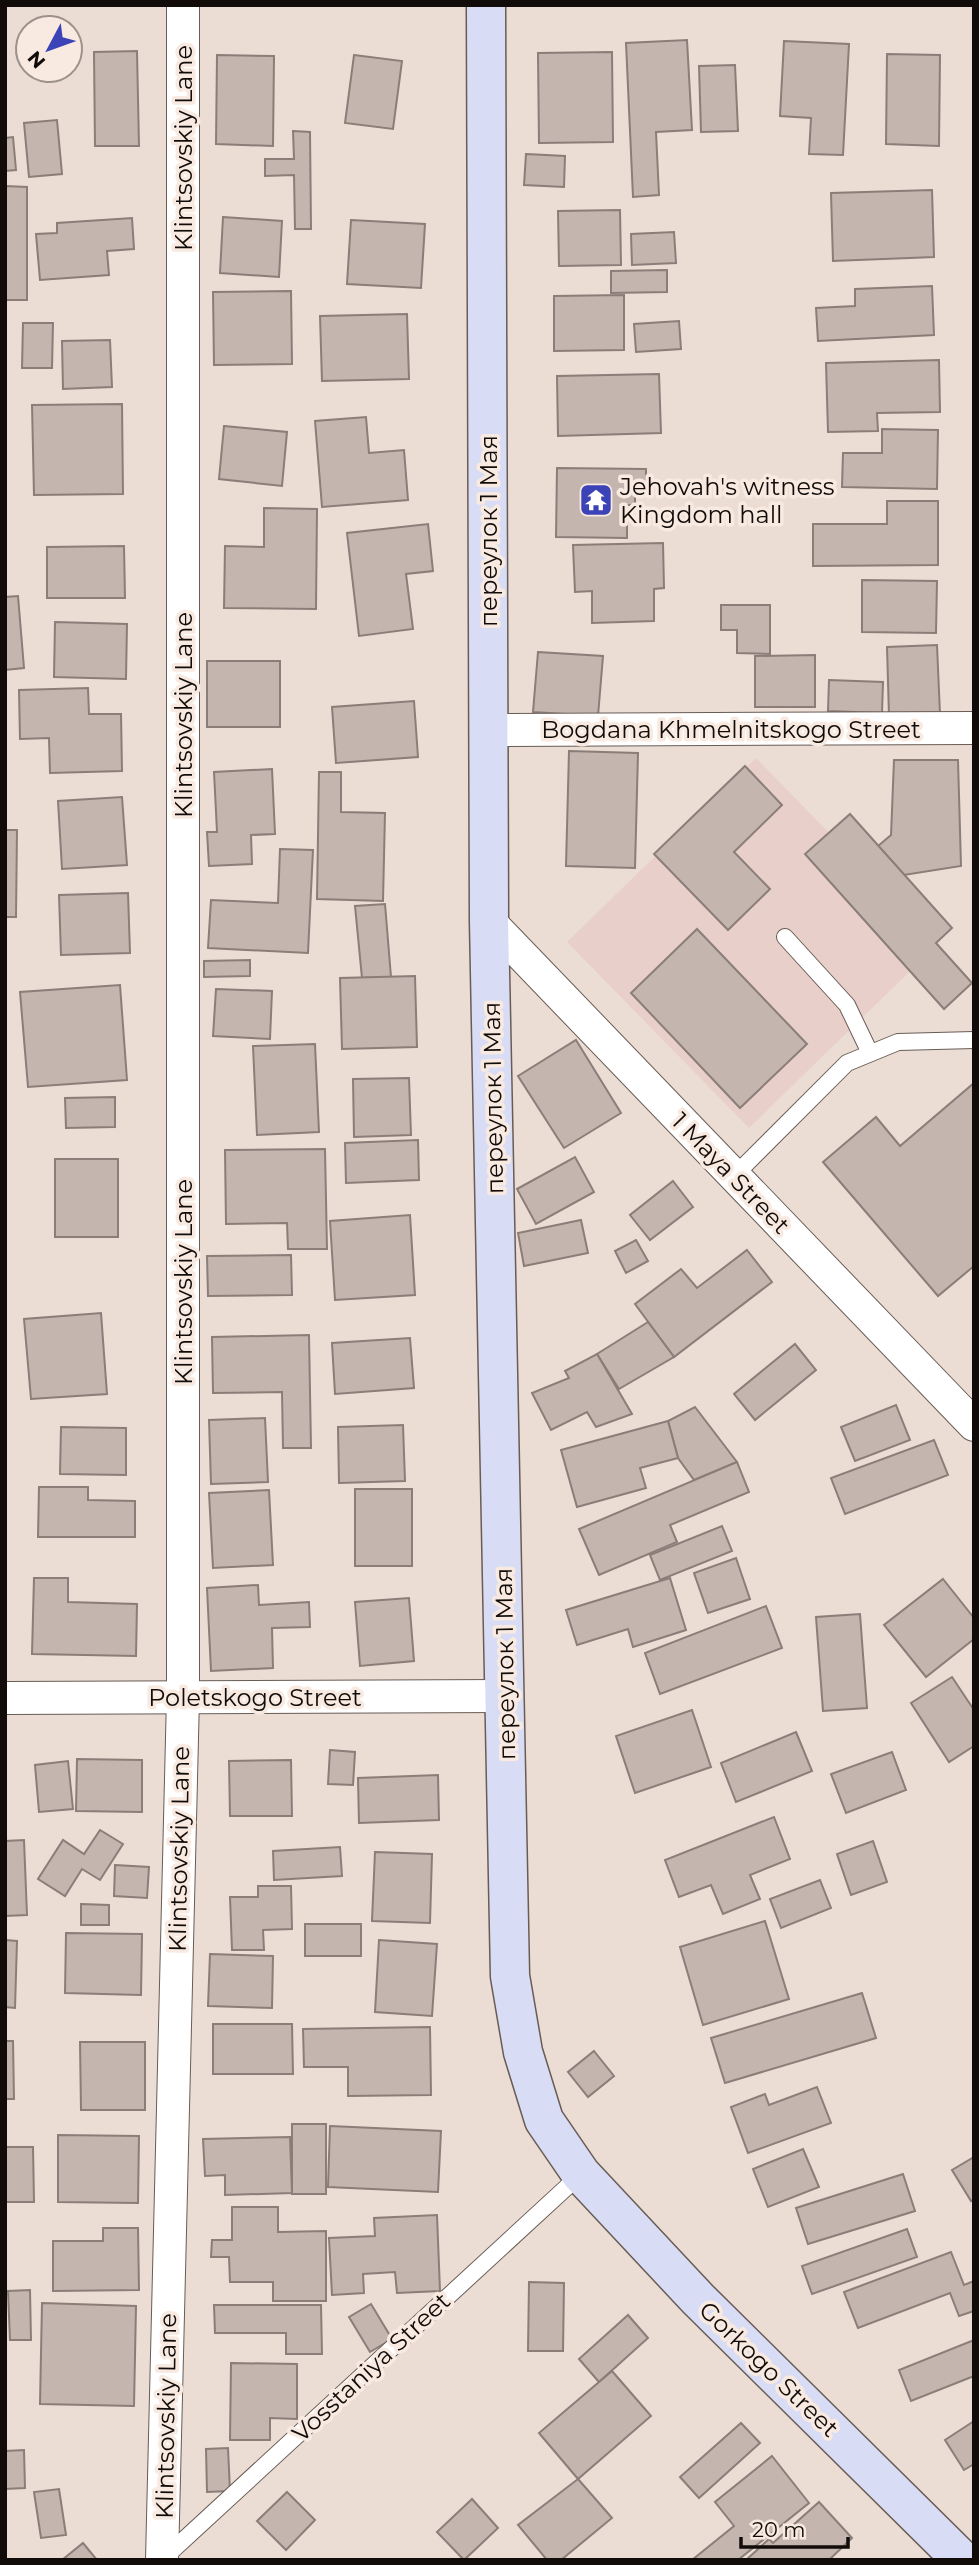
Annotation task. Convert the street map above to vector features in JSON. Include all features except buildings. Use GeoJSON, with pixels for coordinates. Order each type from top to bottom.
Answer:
{"type":"FeatureCollection","features":[{"type":"Feature","properties":{"kind":"street","name":"Klintsovskiy Lane"},"geometry":{"type":"LineString","coordinates":[[162,2560],[183,1697],[183,5]]}},
{"type":"Feature","properties":{"kind":"street","name":"переулок 1 Мая"},"geometry":{"type":"LineString","coordinates":[[486,5],[489,921],[510,1976],[523,2052],[544,2120],[581,2174]]}},
{"type":"Feature","properties":{"kind":"street","name":"Bogdana Khmelnitskogo Street"},"geometry":{"type":"LineString","coordinates":[[489,730],[974,728]]}},
{"type":"Feature","properties":{"kind":"street","name":"1 Maya Street"},"geometry":{"type":"LineString","coordinates":[[489,921],[974,1426]]}},
{"type":"Feature","properties":{"kind":"street","name":"Poletskogo Street"},"geometry":{"type":"LineString","coordinates":[[5,1698],[505,1696]]}},
{"type":"Feature","properties":{"kind":"street","name":"Gorkogo Street"},"geometry":{"type":"LineString","coordinates":[[581,2174],[698,2299],[962,2560]]}},
{"type":"Feature","properties":{"kind":"lane"},"geometry":{"type":"LineString","coordinates":[[785,937],[847,1005],[870,1053]]}},
{"type":"Feature","properties":{"kind":"lane"},"geometry":{"type":"LineString","coordinates":[[734,1176],[847,1063],[898,1042],[974,1040]]}},
{"type":"Feature","properties":{"kind":"lane","name":"Vosstaniya Street"},"geometry":{"type":"LineString","coordinates":[[162,2560],[581,2174]]}},
{"type":"Feature","properties":{"kind":"lane"},"geometry":{"type":"LineString","coordinates":[[962,2560],[974,2551]]}},
{"type":"Feature","properties":{"kind":"shaded area"},"geometry":{"type":"Polygon","coordinates":[[[756,758],[938,944],[749,1128],[567,942],[756,758]]]}},
{"type":"Feature","properties":{"kind":"place","name":"Jehovah's witness Kingdom hall"},"geometry":{"type":"Point","coordinates":[596,500]}}]}
